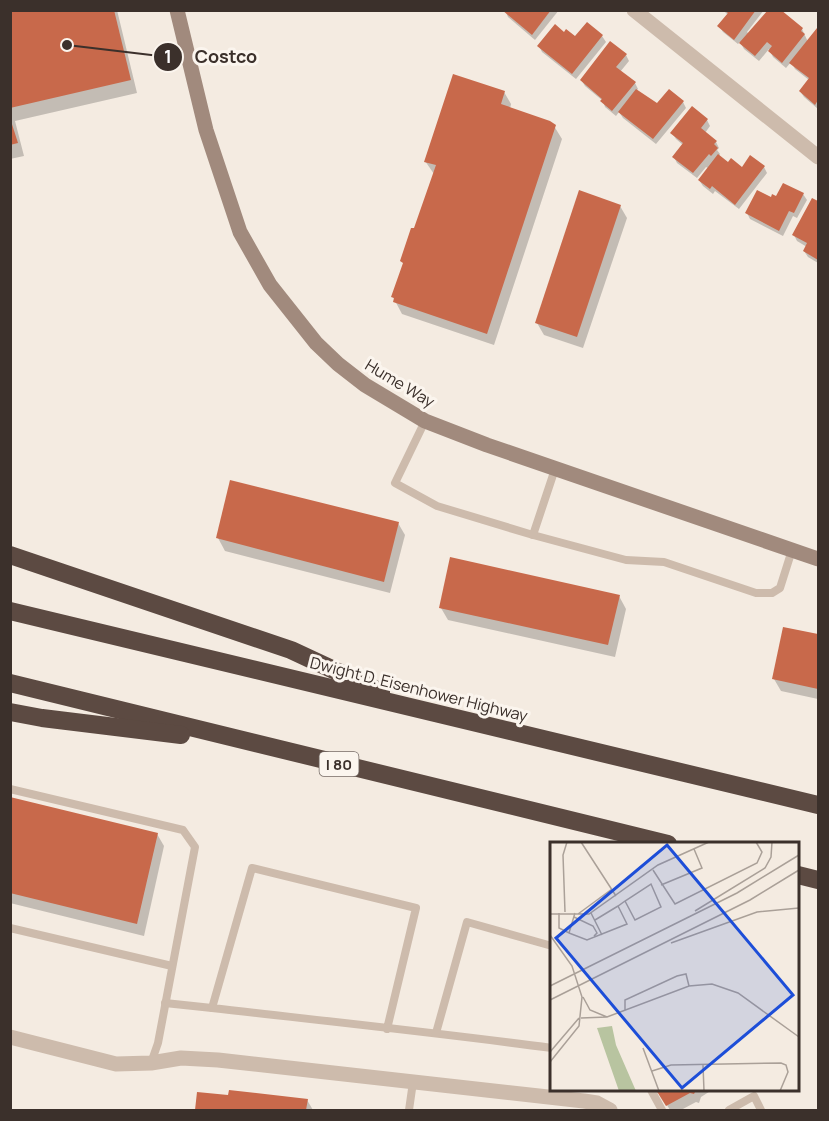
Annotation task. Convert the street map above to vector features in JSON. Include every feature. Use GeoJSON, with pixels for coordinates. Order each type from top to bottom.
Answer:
{"type":"FeatureCollection","features":[{"type":"Feature","properties":{"kind":"highway"},"geometry":{"type":"LineString","coordinates":[[10,555],[291,650],[415,709]]}},
{"type":"Feature","properties":{"kind":"highway","name":"Dwight D. Eisenhower Highway"},"geometry":{"type":"LineString","coordinates":[[10,611],[816,804]]}},
{"type":"Feature","properties":{"kind":"highway","name":"I 80"},"geometry":{"type":"LineString","coordinates":[[10,683],[664,842]]}},
{"type":"Feature","properties":{"kind":"highway"},"geometry":{"type":"LineString","coordinates":[[10,712],[42,718],[258,744]]}},
{"type":"Feature","properties":{"kind":"highway"},"geometry":{"type":"LineString","coordinates":[[799,875],[819,880]]}},
{"type":"Feature","properties":{"kind":"street","name":"Hume Way"},"geometry":{"type":"LineString","coordinates":[[177,10],[206,130],[240,232],[270,285],[316,343],[338,364],[375,392],[425,421],[555,469],[819,560]]}},
{"type":"Feature","properties":{"kind":"street"},"geometry":{"type":"LineString","coordinates":[[634,10],[653,16],[819,157]]}},
{"type":"Feature","properties":{"kind":"street"},"geometry":{"type":"LineString","coordinates":[[10,1037],[116,1064],[151,1063],[181,1058],[218,1060],[413,1082],[585,1095],[610,1110]]}},
{"type":"Feature","properties":{"kind":"lane"},"geometry":{"type":"LineString","coordinates":[[425,421],[394,483],[437,506],[533,536],[626,560],[664,562],[756,593],[772,593],[780,588],[792,550]]}},
{"type":"Feature","properties":{"kind":"lane"},"geometry":{"type":"LineString","coordinates":[[533,536],[555,469]]}},
{"type":"Feature","properties":{"kind":"lane"},"geometry":{"type":"LineString","coordinates":[[10,789],[183,830],[195,847],[158,1043],[151,1063]]}},
{"type":"Feature","properties":{"kind":"lane"},"geometry":{"type":"LineString","coordinates":[[212,1008],[252,868],[416,908],[387,1029]]}},
{"type":"Feature","properties":{"kind":"lane"},"geometry":{"type":"LineString","coordinates":[[436,1033],[467,922],[550,945]]}},
{"type":"Feature","properties":{"kind":"lane"},"geometry":{"type":"LineString","coordinates":[[10,928],[172,966]]}},
{"type":"Feature","properties":{"kind":"lane"},"geometry":{"type":"LineString","coordinates":[[165,1003],[550,1048]]}},
{"type":"Feature","properties":{"kind":"lane"},"geometry":{"type":"LineString","coordinates":[[409,1110],[413,1082]]}},
{"type":"Feature","properties":{"kind":"lane"},"geometry":{"type":"LineString","coordinates":[[652,1091],[662,1110]]}},
{"type":"Feature","properties":{"kind":"lane"},"geometry":{"type":"LineString","coordinates":[[729,1110],[752,1092],[761,1110]]}},
{"type":"Feature","properties":{"kind":"building"},"geometry":{"type":"Polygon","coordinates":[[[10,10],[114,10],[131,80],[10,108],[10,10]]]}},
{"type":"Feature","properties":{"kind":"building"},"geometry":{"type":"Polygon","coordinates":[[[502,10],[551,10],[532,35],[502,10]]]}},
{"type":"Feature","properties":{"kind":"building"},"geometry":{"type":"Polygon","coordinates":[[[724,10],[756,10],[734,40],[717,26],[728,13],[724,10]]]}},
{"type":"Feature","properties":{"kind":"building"},"geometry":{"type":"Polygon","coordinates":[[[768,10],[781,10],[803,28],[801,31],[805,34],[782,63],[768,51],[772,46],[767,42],[755,56],[739,43],[768,10]]]}},
{"type":"Feature","properties":{"kind":"building"},"geometry":{"type":"Polygon","coordinates":[[[587,22],[603,35],[572,74],[537,46],[555,24],[564,32],[566,29],[575,36],[587,22]]]}},
{"type":"Feature","properties":{"kind":"building"},"geometry":{"type":"Polygon","coordinates":[[[817,28],[818,100],[815,105],[799,91],[809,78],[789,63],[817,28]]]}},
{"type":"Feature","properties":{"kind":"building"},"geometry":{"type":"Polygon","coordinates":[[[610,41],[627,54],[616,67],[636,82],[612,111],[580,80],[610,41]]]}},
{"type":"Feature","properties":{"kind":"building"},"geometry":{"type":"Polygon","coordinates":[[[453,74],[505,91],[501,104],[556,125],[487,334],[393,302],[394,298],[391,297],[403,263],[400,261],[411,228],[414,228],[436,165],[424,162],[453,74]]]}},
{"type":"Feature","properties":{"kind":"building"},"geometry":{"type":"Polygon","coordinates":[[[636,89],[657,103],[669,89],[684,101],[653,139],[618,112],[636,89]]]}},
{"type":"Feature","properties":{"kind":"building"},"geometry":{"type":"Polygon","coordinates":[[[692,106],[708,119],[701,128],[717,141],[714,144],[718,148],[711,156],[709,154],[693,173],[672,157],[683,143],[670,133],[692,106]]]}},
{"type":"Feature","properties":{"kind":"building"},"geometry":{"type":"Polygon","coordinates":[[[10,118],[18,143],[10,145],[10,118]]]}},
{"type":"Feature","properties":{"kind":"building"},"geometry":{"type":"Polygon","coordinates":[[[718,154],[728,162],[731,158],[742,167],[750,155],[765,166],[735,205],[712,186],[710,189],[698,180],[718,154]]]}},
{"type":"Feature","properties":{"kind":"building"},"geometry":{"type":"Polygon","coordinates":[[[783,183],[804,193],[794,213],[789,211],[779,231],[745,213],[757,190],[771,197],[772,194],[776,196],[783,183]]]}},
{"type":"Feature","properties":{"kind":"building"},"geometry":{"type":"Polygon","coordinates":[[[579,190],[621,205],[577,337],[535,323],[579,190]]]}},
{"type":"Feature","properties":{"kind":"building"},"geometry":{"type":"Polygon","coordinates":[[[812,198],[818,201],[818,260],[803,251],[807,243],[792,235],[812,198]]]}},
{"type":"Feature","properties":{"kind":"building"},"geometry":{"type":"Polygon","coordinates":[[[230,480],[399,522],[384,582],[216,538],[230,480]]]}},
{"type":"Feature","properties":{"kind":"building"},"geometry":{"type":"Polygon","coordinates":[[[450,557],[620,595],[608,645],[439,608],[450,557]]]}},
{"type":"Feature","properties":{"kind":"building"},"geometry":{"type":"Polygon","coordinates":[[[783,627],[818,634],[818,689],[772,679],[783,627]]]}},
{"type":"Feature","properties":{"kind":"building"},"geometry":{"type":"Polygon","coordinates":[[[10,797],[158,833],[137,924],[10,893],[10,797]]]}},
{"type":"Feature","properties":{"kind":"building"},"geometry":{"type":"Polygon","coordinates":[[[229,1090],[308,1099],[306,1110],[195,1110],[197,1092],[228,1095],[229,1090]]]}},
{"type":"Feature","properties":{"kind":"building"},"geometry":{"type":"Polygon","coordinates":[[[657,1091],[696,1091],[694,1094],[690,1093],[666,1106],[657,1091]]]}},
{"type":"Feature","properties":{"kind":"place","name":"Costco"},"geometry":{"type":"Point","coordinates":[67,45]}}]}
